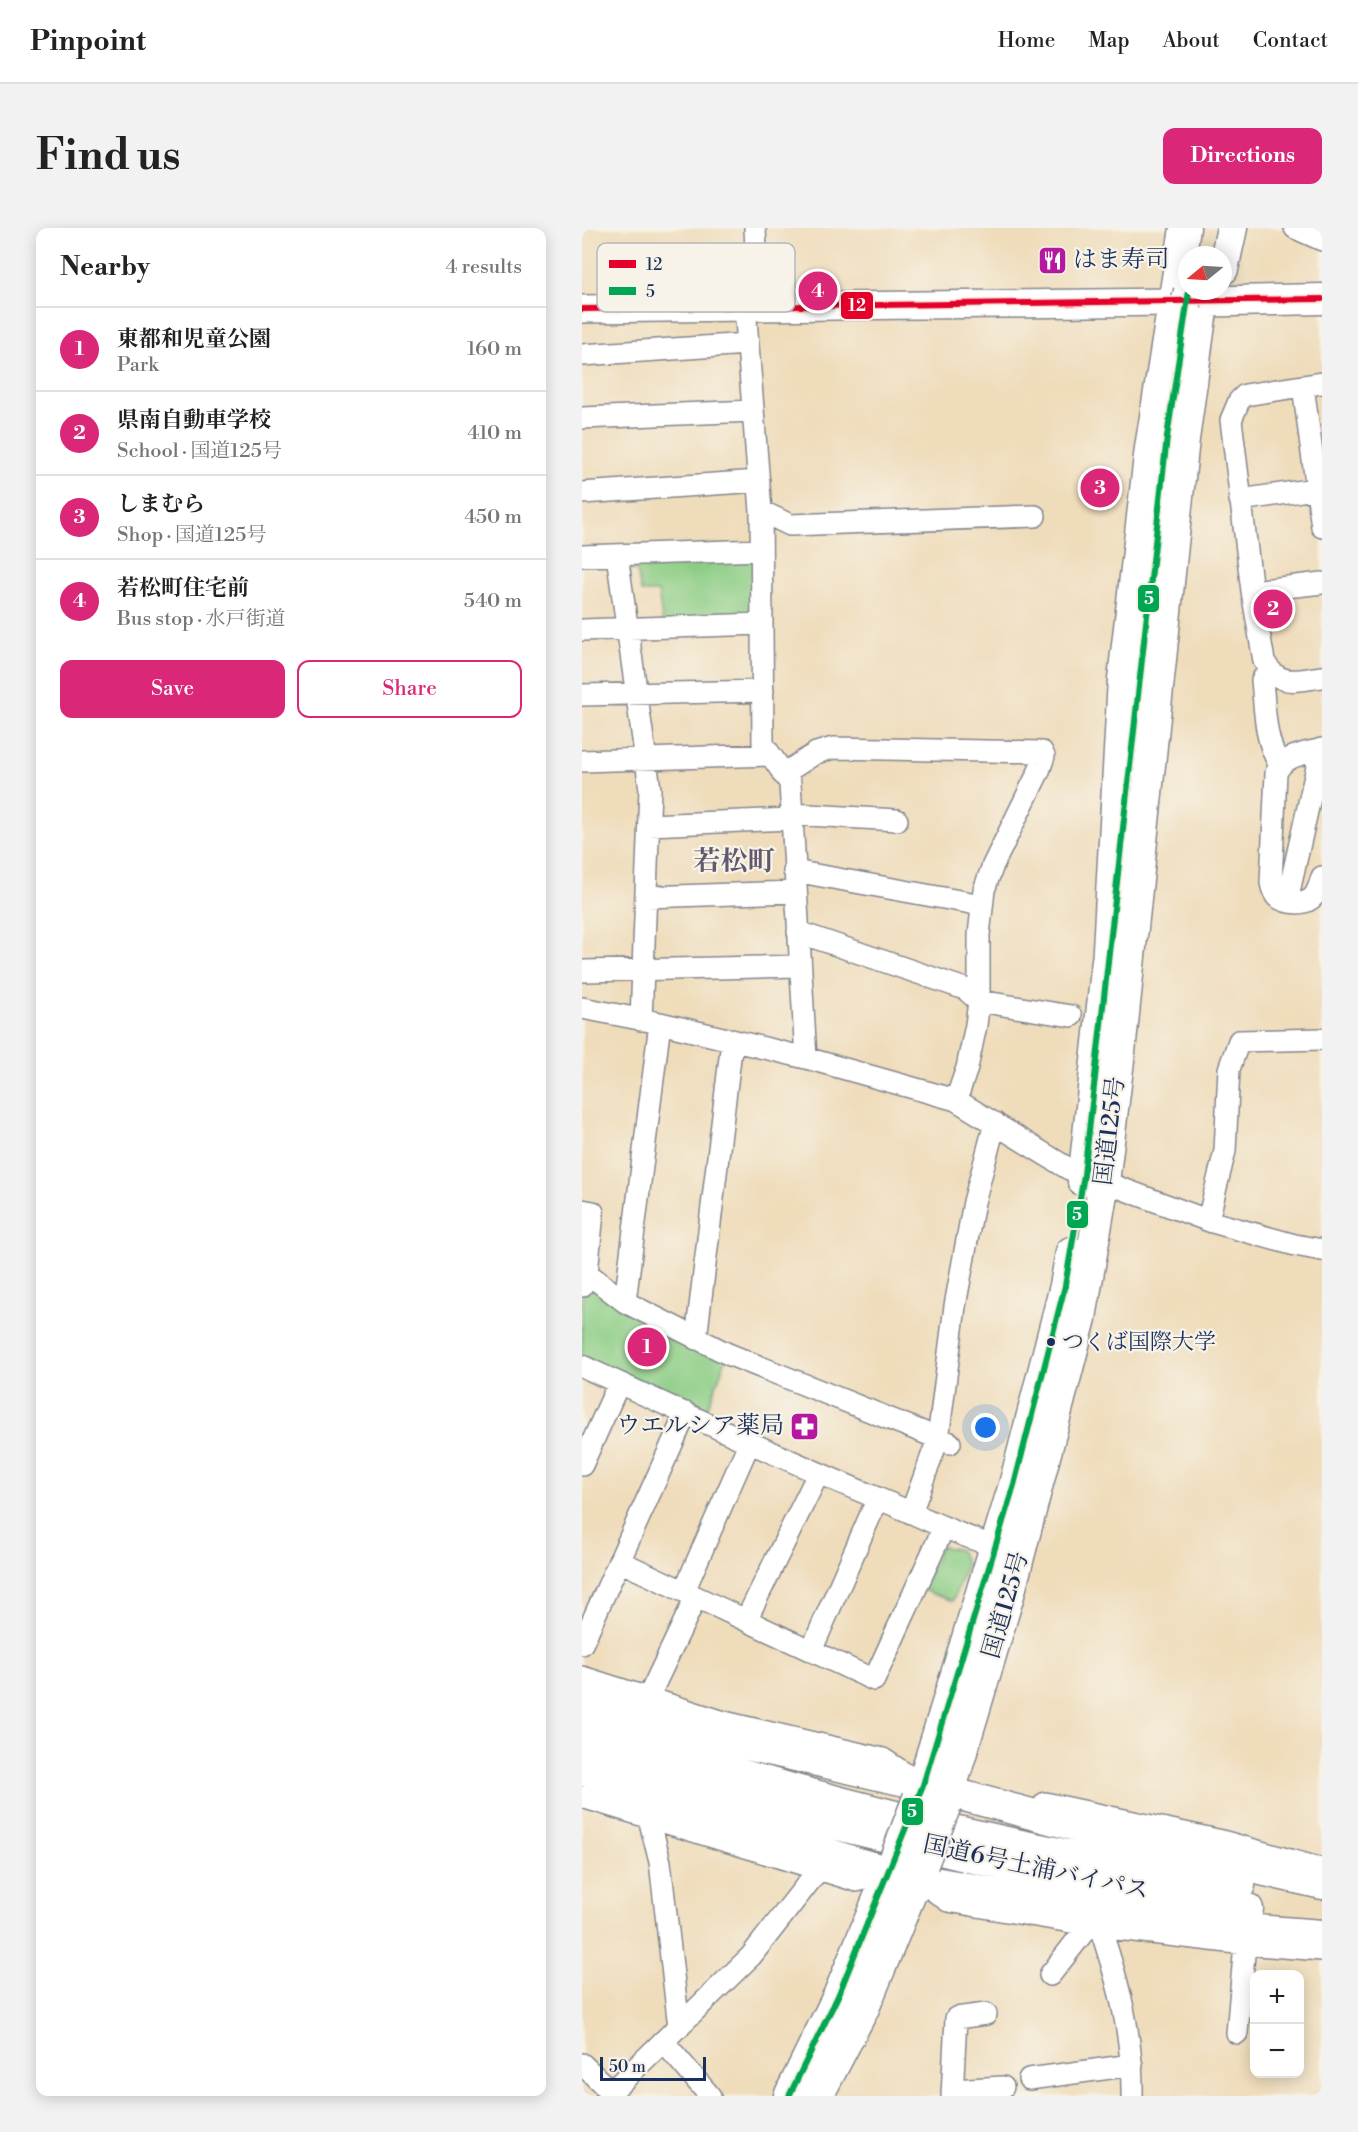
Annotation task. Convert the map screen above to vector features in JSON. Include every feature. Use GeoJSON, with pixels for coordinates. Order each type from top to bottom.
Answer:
{"type":"FeatureCollection","features":[{"type":"Feature","properties":{"kind":"highway"},"geometry":{"type":"LineString","coordinates":[[1185,228],[1189,246]]}},
{"type":"Feature","properties":{"kind":"highway"},"geometry":{"type":"LineString","coordinates":[[1197,246],[1200,228]]}},
{"type":"Feature","properties":{"kind":"highway"},"geometry":{"type":"LineString","coordinates":[[1214,246],[1217,228]]}},
{"type":"Feature","properties":{"kind":"highway"},"geometry":{"type":"LineString","coordinates":[[1228,246],[1232,228]]}},
{"type":"Feature","properties":{"kind":"highway"},"geometry":{"type":"LineString","coordinates":[[1232,298],[1322,299]]}},
{"type":"Feature","properties":{"kind":"highway"},"geometry":{"type":"LineString","coordinates":[[1116,975],[1123,679],[1150,448],[1198,300]]}},
{"type":"Feature","properties":{"kind":"highway"},"geometry":{"type":"LineString","coordinates":[[1116,975],[1175,686],[1198,454],[1199,300]]}},
{"type":"Feature","properties":{"kind":"highway","name":"国道125号"},"geometry":{"type":"LineString","coordinates":[[818,2096],[864,2008],[906,1868],[935,1795],[1008,1550],[1014,1485],[1094,1178],[1120,1052],[1116,975],[1176,438],[1199,300]]}},
{"type":"Feature","properties":{"kind":"highway"},"geometry":{"type":"LineString","coordinates":[[582,1700],[704,1735],[935,1795],[1322,1884]]}},
{"type":"Feature","properties":{"kind":"highway","name":"国道6号土浦バイパス"},"geometry":{"type":"LineString","coordinates":[[582,1725],[655,1749],[834,1799],[976,1834],[1115,1863],[1322,1897]]}},
{"type":"Feature","properties":{"kind":"highway","name":"国道6号土浦バイパス"},"geometry":{"type":"LineString","coordinates":[[582,1748],[650,1771],[825,1822],[973,1858],[1110,1885],[1322,1920]]}},
{"type":"Feature","properties":{"kind":"highway"},"geometry":{"type":"LineString","coordinates":[[582,1770],[696,1811],[906,1868],[1001,1902],[1322,1935]]}},
{"type":"Feature","properties":{"kind":"highway","name":"国道125号"},"geometry":{"type":"LineString","coordinates":[[789,2096],[838,1996],[906,1868]]}},
{"type":"Feature","properties":{"kind":"main road"},"geometry":{"type":"LineString","coordinates":[[795,306],[1178,298]]}},
{"type":"Feature","properties":{"kind":"main road"},"geometry":{"type":"LineString","coordinates":[[582,309],[597,309]]}},
{"type":"Feature","properties":{"kind":"street"},"geometry":{"type":"LineString","coordinates":[[755,228],[756,243]]}},
{"type":"Feature","properties":{"kind":"street"},"geometry":{"type":"LineString","coordinates":[[1295,228],[1322,240]]}},
{"type":"Feature","properties":{"kind":"street"},"geometry":{"type":"LineString","coordinates":[[745,312],[761,511],[763,744],[790,783],[806,1058]]}},
{"type":"Feature","properties":{"kind":"street"},"geometry":{"type":"LineString","coordinates":[[582,355],[748,344]]}},
{"type":"Feature","properties":{"kind":"street"},"geometry":{"type":"LineString","coordinates":[[1322,527],[1313,385],[1245,395],[1239,401],[1231,420],[1261,651],[1269,670],[1286,681],[1322,677]]}},
{"type":"Feature","properties":{"kind":"street"},"geometry":{"type":"LineString","coordinates":[[582,418],[753,411]]}},
{"type":"Feature","properties":{"kind":"street"},"geometry":{"type":"LineString","coordinates":[[582,493],[759,481]]}},
{"type":"Feature","properties":{"kind":"street"},"geometry":{"type":"LineString","coordinates":[[1240,500],[1319,489]]}},
{"type":"Feature","properties":{"kind":"street"},"geometry":{"type":"LineString","coordinates":[[761,511],[790,525],[1035,516]]}},
{"type":"Feature","properties":{"kind":"street"},"geometry":{"type":"LineString","coordinates":[[582,556],[761,550]]}},
{"type":"Feature","properties":{"kind":"street"},"geometry":{"type":"LineString","coordinates":[[617,555],[650,789],[643,970],[650,1022],[625,1302]]}},
{"type":"Feature","properties":{"kind":"street"},"geometry":{"type":"LineString","coordinates":[[1252,591],[1322,583]]}},
{"type":"Feature","properties":{"kind":"street"},"geometry":{"type":"LineString","coordinates":[[582,630],[762,624]]}},
{"type":"Feature","properties":{"kind":"street"},"geometry":{"type":"LineString","coordinates":[[1269,670],[1262,680],[1268,738],[1272,753],[1280,765]]}},
{"type":"Feature","properties":{"kind":"street"},"geometry":{"type":"LineString","coordinates":[[582,695],[763,691]]}},
{"type":"Feature","properties":{"kind":"street"},"geometry":{"type":"LineString","coordinates":[[783,774],[816,753],[833,748],[1042,752],[1044,756],[1039,771],[987,879],[979,935],[978,1001],[967,1068],[956,1100]]}},
{"type":"Feature","properties":{"kind":"street"},"geometry":{"type":"LineString","coordinates":[[1287,901],[1314,815],[1321,749],[1296,756],[1280,765],[1276,773],[1271,883],[1274,894],[1278,897],[1287,901],[1299,903],[1308,901],[1314,896],[1322,877]]}},
{"type":"Feature","properties":{"kind":"street"},"geometry":{"type":"LineString","coordinates":[[582,761],[770,755]]}},
{"type":"Feature","properties":{"kind":"street"},"geometry":{"type":"LineString","coordinates":[[1273,804],[1314,815]]}},
{"type":"Feature","properties":{"kind":"street"},"geometry":{"type":"LineString","coordinates":[[649,825],[791,817],[897,820]]}},
{"type":"Feature","properties":{"kind":"street"},"geometry":{"type":"LineString","coordinates":[[646,897],[795,882],[982,905]]}},
{"type":"Feature","properties":{"kind":"street"},"geometry":{"type":"LineString","coordinates":[[798,932],[965,989],[978,1001],[1071,1016]]}},
{"type":"Feature","properties":{"kind":"street"},"geometry":{"type":"LineString","coordinates":[[584,971],[800,966]]}},
{"type":"Feature","properties":{"kind":"street"},"geometry":{"type":"LineString","coordinates":[[582,1008],[806,1058],[956,1100],[1069,1169],[1208,1220],[1295,1245],[1322,1250]]}},
{"type":"Feature","properties":{"kind":"street"},"geometry":{"type":"LineString","coordinates":[[1208,1220],[1225,1151],[1229,1069],[1239,1041],[1322,1039]]}},
{"type":"Feature","properties":{"kind":"street"},"geometry":{"type":"LineString","coordinates":[[696,1339],[732,1041]]}},
{"type":"Feature","properties":{"kind":"street"},"geometry":{"type":"LineString","coordinates":[[911,1513],[944,1441],[959,1283],[974,1202],[995,1124]]}},
{"type":"Feature","properties":{"kind":"street"},"geometry":{"type":"LineString","coordinates":[[582,1210],[593,1212],[584,1281],[696,1339],[815,1391],[944,1441]]}},
{"type":"Feature","properties":{"kind":"street"},"geometry":{"type":"LineString","coordinates":[[582,1366],[818,1474],[978,1542],[1008,1550]]}},
{"type":"Feature","properties":{"kind":"street"},"geometry":{"type":"LineString","coordinates":[[582,1465],[619,1383]]}},
{"type":"Feature","properties":{"kind":"street"},"geometry":{"type":"LineString","coordinates":[[582,1644],[686,1413]]}},
{"type":"Feature","properties":{"kind":"street"},"geometry":{"type":"LineString","coordinates":[[648,1698],[750,1441]]}},
{"type":"Feature","properties":{"kind":"street"},"geometry":{"type":"LineString","coordinates":[[746,1620],[818,1474]]}},
{"type":"Feature","properties":{"kind":"street"},"geometry":{"type":"LineString","coordinates":[[811,1651],[878,1498]]}},
{"type":"Feature","properties":{"kind":"street"},"geometry":{"type":"LineString","coordinates":[[619,1561],[874,1680],[944,1527]]}},
{"type":"Feature","properties":{"kind":"street"},"geometry":{"type":"LineString","coordinates":[[582,1677],[724,1722],[883,1759],[935,1795],[987,1787],[1052,1805],[1222,1841],[1322,1869]]}},
{"type":"Feature","properties":{"kind":"street"},"geometry":{"type":"LineString","coordinates":[[582,1797],[857,1881],[906,1868]]}},
{"type":"Feature","properties":{"kind":"street"},"geometry":{"type":"LineString","coordinates":[[650,1818],[660,1862],[679,2027]]}},
{"type":"Feature","properties":{"kind":"street"},"geometry":{"type":"LineString","coordinates":[[582,2064],[609,2094],[751,1956],[819,1869]]}},
{"type":"Feature","properties":{"kind":"street"},"geometry":{"type":"LineString","coordinates":[[1001,1902],[1094,1926],[1245,1944],[1322,1950]]}},
{"type":"Feature","properties":{"kind":"street"},"geometry":{"type":"LineString","coordinates":[[1050,1975],[1094,1926]]}},
{"type":"Feature","properties":{"kind":"street"},"geometry":{"type":"LineString","coordinates":[[1094,1926],[1118,1980],[1128,2029],[1132,2065],[1132,2096]]}},
{"type":"Feature","properties":{"kind":"street"},"geometry":{"type":"LineString","coordinates":[[1237,2032],[1245,1944]]}},
{"type":"Feature","properties":{"kind":"street"},"geometry":{"type":"LineString","coordinates":[[986,2014],[956,2019],[952,2093],[1003,2087]]}},
{"type":"Feature","properties":{"kind":"street"},"geometry":{"type":"LineString","coordinates":[[663,2041],[710,2096]]}},
{"type":"Feature","properties":{"kind":"street"},"geometry":{"type":"LineString","coordinates":[[1029,2079],[1132,2065]]}},
{"type":"Feature","properties":{"kind":"green space"},"geometry":{"type":"Polygon","coordinates":[[[758,552],[758,621],[663,624],[658,592],[641,592],[637,570],[629,570],[620,559],[758,552]]]}},
{"type":"Feature","properties":{"kind":"green space"},"geometry":{"type":"Polygon","coordinates":[[[587,1273],[728,1354],[703,1420],[582,1366],[582,1286],[587,1273]]]}},
{"type":"Feature","properties":{"kind":"green space"},"geometry":{"type":"Polygon","coordinates":[[[941,1546],[960,1550],[966,1564],[953,1601],[922,1590],[941,1546]]]}},
{"type":"Feature","properties":{"kind":"transit line","name":"12"},"geometry":{"type":"LineString","coordinates":[[795,306],[1322,299]]}},
{"type":"Feature","properties":{"kind":"transit line","name":"5"},"geometry":{"type":"LineString","coordinates":[[789,2096],[838,1996],[923,1785],[1014,1485],[1065,1286],[1084,1175],[1167,437],[1188,300]]}},
{"type":"Feature","properties":{"kind":"transit line","name":"12"},"geometry":{"type":"LineString","coordinates":[[582,309],[597,309]]}},
{"type":"Feature","properties":{"kind":"place","name":"はま寿司"},"geometry":{"type":"Point","coordinates":[1052,260]}},
{"type":"Feature","properties":{"kind":"place","name":"若松町住宅前"},"geometry":{"type":"Point","coordinates":[818,291]}},
{"type":"Feature","properties":{"kind":"place","name":"しまむら"},"geometry":{"type":"Point","coordinates":[1100,488]}},
{"type":"Feature","properties":{"kind":"place","name":"県南自動車学校"},"geometry":{"type":"Point","coordinates":[1273,609]}},
{"type":"Feature","properties":{"kind":"place","name":"つくば国際大学"},"geometry":{"type":"Point","coordinates":[1051,1342]}},
{"type":"Feature","properties":{"kind":"place","name":"東都和児童公園"},"geometry":{"type":"Point","coordinates":[647,1347]}},
{"type":"Feature","properties":{"kind":"place","name":"ウエルシア薬局"},"geometry":{"type":"Point","coordinates":[805,1426]}},
{"type":"Feature","properties":{"kind":"district","name":"若松町"},"geometry":{"type":"Point","coordinates":[734,862]}}]}
